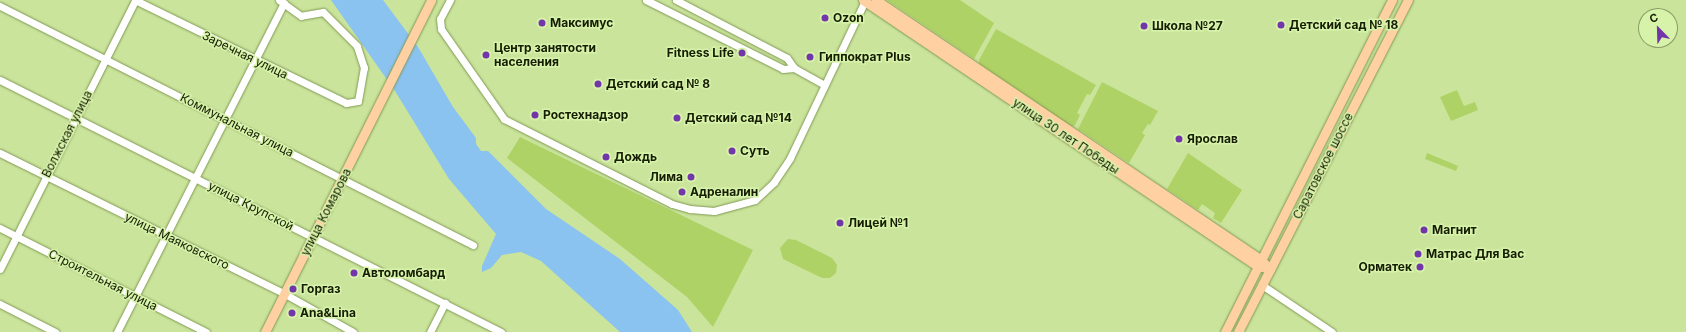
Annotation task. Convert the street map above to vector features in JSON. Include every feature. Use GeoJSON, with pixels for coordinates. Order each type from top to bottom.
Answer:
{"type":"FeatureCollection","features":[{"type":"Feature","properties":{"kind":"main road","name":"улица Комарова"},"geometry":{"type":"LineString","coordinates":[[265,332],[432,0]]}},
{"type":"Feature","properties":{"kind":"main road","name":"улица 30 лет Победы"},"geometry":{"type":"LineString","coordinates":[[865,0],[1260,263]]}},
{"type":"Feature","properties":{"kind":"main road"},"geometry":{"type":"LineString","coordinates":[[876,0],[1270,269]]}},
{"type":"Feature","properties":{"kind":"main road","name":"Саратовское шоссе"},"geometry":{"type":"LineString","coordinates":[[1225,332],[1392,0]]}},
{"type":"Feature","properties":{"kind":"main road","name":"Саратовское шоссе"},"geometry":{"type":"LineString","coordinates":[[1238,332],[1408,0]]}},
{"type":"Feature","properties":{"kind":"main road"},"geometry":{"type":"LineString","coordinates":[[1346,93],[1357,99]]}},
{"type":"Feature","properties":{"kind":"street","name":"Волжская улица"},"geometry":{"type":"LineString","coordinates":[[0,269],[135,0]]}},
{"type":"Feature","properties":{"kind":"street","name":"Заречная улица"},"geometry":{"type":"LineString","coordinates":[[135,0],[255,60],[346,103],[358,101],[364,68],[357,46],[324,12],[301,16],[281,1]]}},
{"type":"Feature","properties":{"kind":"street"},"geometry":{"type":"LineString","coordinates":[[450,0],[440,19],[441,29],[498,114],[514,125],[665,201],[690,209],[714,211],[755,200],[774,182],[790,158],[865,0]]}},
{"type":"Feature","properties":{"kind":"street"},"geometry":{"type":"LineString","coordinates":[[646,0],[783,69],[794,68]]}},
{"type":"Feature","properties":{"kind":"street"},"geometry":{"type":"LineString","coordinates":[[676,0],[788,58],[794,68],[825,86]]}},
{"type":"Feature","properties":{"kind":"street"},"geometry":{"type":"LineString","coordinates":[[118,332],[165,236],[255,60],[281,1]]}},
{"type":"Feature","properties":{"kind":"street","name":"Коммунальная улица"},"geometry":{"type":"LineString","coordinates":[[0,6],[473,245]]}},
{"type":"Feature","properties":{"kind":"street","name":"улица Крупской"},"geometry":{"type":"LineString","coordinates":[[0,80],[501,332]]}},
{"type":"Feature","properties":{"kind":"street","name":"улица Маяковского"},"geometry":{"type":"LineString","coordinates":[[0,153],[165,236],[285,294],[353,332]]}},
{"type":"Feature","properties":{"kind":"street","name":"Строительная улица"},"geometry":{"type":"LineString","coordinates":[[0,228],[206,332]]}},
{"type":"Feature","properties":{"kind":"street"},"geometry":{"type":"LineString","coordinates":[[1262,285],[1332,332]]}},
{"type":"Feature","properties":{"kind":"street"},"geometry":{"type":"LineString","coordinates":[[430,332],[445,303]]}},
{"type":"Feature","properties":{"kind":"street"},"geometry":{"type":"LineString","coordinates":[[0,304],[55,332]]}},
{"type":"Feature","properties":{"kind":"green space"},"geometry":{"type":"Polygon","coordinates":[[[887,0],[960,0],[994,23],[974,59],[887,0]]]}},
{"type":"Feature","properties":{"kind":"green space"},"geometry":{"type":"Polygon","coordinates":[[[996,29],[1096,85],[1090,95],[1087,94],[1077,113],[1080,115],[1075,125],[1071,128],[979,66],[979,60],[996,29]]]}},
{"type":"Feature","properties":{"kind":"green space"},"geometry":{"type":"Polygon","coordinates":[[[1102,82],[1158,111],[1150,125],[1148,124],[1142,133],[1145,135],[1129,163],[1078,129],[1102,82]]]}},
{"type":"Feature","properties":{"kind":"green space"},"geometry":{"type":"Polygon","coordinates":[[[1457,90],[1464,106],[1475,102],[1478,110],[1451,121],[1440,97],[1457,90]]]}},
{"type":"Feature","properties":{"kind":"green space"},"geometry":{"type":"Polygon","coordinates":[[[520,137],[753,250],[713,327],[687,297],[507,158],[520,137]]]}},
{"type":"Feature","properties":{"kind":"green space"},"geometry":{"type":"Polygon","coordinates":[[[1188,153],[1242,190],[1221,223],[1213,218],[1215,213],[1202,204],[1198,210],[1167,189],[1188,153]]]}},
{"type":"Feature","properties":{"kind":"green space"},"geometry":{"type":"Polygon","coordinates":[[[1427,153],[1458,166],[1456,171],[1425,159],[1427,153]]]}},
{"type":"Feature","properties":{"kind":"green space"},"geometry":{"type":"Polygon","coordinates":[[[788,239],[796,240],[832,258],[837,265],[836,273],[830,278],[822,278],[783,259],[780,248],[788,239]]]}},
{"type":"Feature","properties":{"kind":"water"},"geometry":{"type":"Polygon","coordinates":[[[331,0],[383,0],[418,47],[453,107],[476,138],[476,144],[481,151],[488,151],[546,209],[620,259],[678,310],[692,332],[620,332],[541,261],[521,252],[502,255],[491,268],[482,272],[482,266],[496,234],[449,179],[395,91],[331,0]]]}},
{"type":"Feature","properties":{"kind":"place","name":"Ozon"},"geometry":{"type":"Point","coordinates":[825,18]}},
{"type":"Feature","properties":{"kind":"place","name":"Максимус"},"geometry":{"type":"Point","coordinates":[542,23]}},
{"type":"Feature","properties":{"kind":"place","name":"Детский сад № 18"},"geometry":{"type":"Point","coordinates":[1281,25]}},
{"type":"Feature","properties":{"kind":"place","name":"Школа №27"},"geometry":{"type":"Point","coordinates":[1144,26]}},
{"type":"Feature","properties":{"kind":"place","name":"Fitness Life"},"geometry":{"type":"Point","coordinates":[742,53]}},
{"type":"Feature","properties":{"kind":"place","name":"Центр занятости населения"},"geometry":{"type":"Point","coordinates":[486,55]}},
{"type":"Feature","properties":{"kind":"place","name":"Гиппократ Plus"},"geometry":{"type":"Point","coordinates":[810,57]}},
{"type":"Feature","properties":{"kind":"place","name":"Детский сад № 8"},"geometry":{"type":"Point","coordinates":[598,84]}},
{"type":"Feature","properties":{"kind":"place","name":"Ростехнадзор"},"geometry":{"type":"Point","coordinates":[535,115]}},
{"type":"Feature","properties":{"kind":"place","name":"Детский сад №14"},"geometry":{"type":"Point","coordinates":[677,118]}},
{"type":"Feature","properties":{"kind":"place","name":"Ярослав"},"geometry":{"type":"Point","coordinates":[1179,139]}},
{"type":"Feature","properties":{"kind":"place","name":"Суть"},"geometry":{"type":"Point","coordinates":[732,151]}},
{"type":"Feature","properties":{"kind":"place","name":"Дождь"},"geometry":{"type":"Point","coordinates":[606,157]}},
{"type":"Feature","properties":{"kind":"place","name":"Лима"},"geometry":{"type":"Point","coordinates":[691,177]}},
{"type":"Feature","properties":{"kind":"place","name":"Адреналин"},"geometry":{"type":"Point","coordinates":[682,192]}},
{"type":"Feature","properties":{"kind":"place","name":"Лицей №1"},"geometry":{"type":"Point","coordinates":[840,223]}},
{"type":"Feature","properties":{"kind":"place","name":"Магнит"},"geometry":{"type":"Point","coordinates":[1424,230]}},
{"type":"Feature","properties":{"kind":"place","name":"Матрас Для Вас"},"geometry":{"type":"Point","coordinates":[1418,254]}},
{"type":"Feature","properties":{"kind":"place","name":"Орматек"},"geometry":{"type":"Point","coordinates":[1420,267]}},
{"type":"Feature","properties":{"kind":"place","name":"Автоломбард"},"geometry":{"type":"Point","coordinates":[354,273]}},
{"type":"Feature","properties":{"kind":"place","name":"Горгаз"},"geometry":{"type":"Point","coordinates":[293,289]}},
{"type":"Feature","properties":{"kind":"place","name":"Ana&Lina"},"geometry":{"type":"Point","coordinates":[292,313]}}]}
